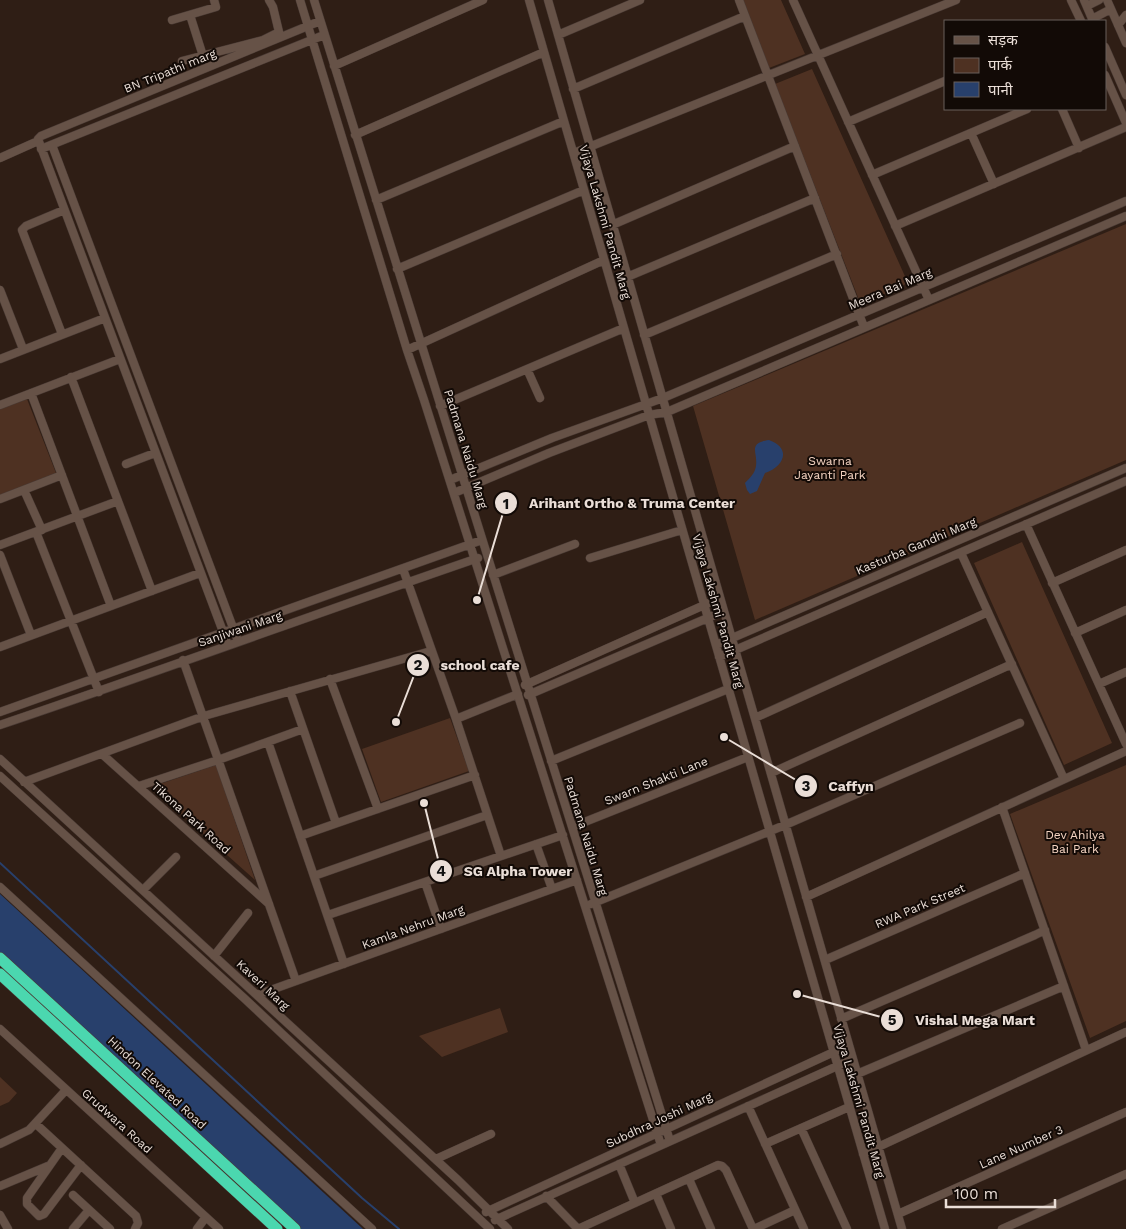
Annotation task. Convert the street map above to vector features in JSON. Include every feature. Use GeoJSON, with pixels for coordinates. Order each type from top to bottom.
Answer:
{"type":"FeatureCollection","features":[{"type":"Feature","properties":{"kind":"highway","name":"Hindon Elevated Road"},"geometry":{"type":"LineString","coordinates":[[0,958],[295,1229]]}},
{"type":"Feature","properties":{"kind":"highway","name":"Hindon Elevated Road"},"geometry":{"type":"LineString","coordinates":[[0,974],[277,1229]]}},
{"type":"Feature","properties":{"kind":"street"},"geometry":{"type":"LineString","coordinates":[[172,20],[216,7],[214,0]]}},
{"type":"Feature","properties":{"kind":"street"},"geometry":{"type":"LineString","coordinates":[[182,61],[263,40],[279,32],[269,0]]}},
{"type":"Feature","properties":{"kind":"street"},"geometry":{"type":"LineString","coordinates":[[300,0],[308,27],[320,21],[314,0]]}},
{"type":"Feature","properties":{"kind":"street"},"geometry":{"type":"LineString","coordinates":[[334,66],[483,0]]}},
{"type":"Feature","properties":{"kind":"street","name":"Vijaya Lakshmi Pandit Marg"},"geometry":{"type":"LineString","coordinates":[[529,0],[885,1229]]}},
{"type":"Feature","properties":{"kind":"street","name":"Vijaya Lakshmi Pandit Marg"},"geometry":{"type":"LineString","coordinates":[[548,0],[902,1229]]}},
{"type":"Feature","properties":{"kind":"street"},"geometry":{"type":"LineString","coordinates":[[558,35],[640,0]]}},
{"type":"Feature","properties":{"kind":"street"},"geometry":{"type":"LineString","coordinates":[[739,0],[864,327]]}},
{"type":"Feature","properties":{"kind":"street"},"geometry":{"type":"LineString","coordinates":[[793,0],[929,300]]}},
{"type":"Feature","properties":{"kind":"street"},"geometry":{"type":"LineString","coordinates":[[574,153],[956,0]]}},
{"type":"Feature","properties":{"kind":"street"},"geometry":{"type":"LineString","coordinates":[[1072,0],[1081,20]]}},
{"type":"Feature","properties":{"kind":"street"},"geometry":{"type":"LineString","coordinates":[[1099,0],[1085,3],[1093,20],[1111,9]]}},
{"type":"Feature","properties":{"kind":"street"},"geometry":{"type":"LineString","coordinates":[[1107,0],[1126,43]]}},
{"type":"Feature","properties":{"kind":"street"},"geometry":{"type":"LineString","coordinates":[[190,15],[203,56]]}},
{"type":"Feature","properties":{"kind":"street"},"geometry":{"type":"LineString","coordinates":[[1118,24],[1126,15]]}},
{"type":"Feature","properties":{"kind":"street"},"geometry":{"type":"LineString","coordinates":[[573,88],[745,16]]}},
{"type":"Feature","properties":{"kind":"street","name":"Padmana Naidu Marg"},"geometry":{"type":"LineString","coordinates":[[320,21],[670,1141]]}},
{"type":"Feature","properties":{"kind":"street","name":"Padmana Naidu Marg"},"geometry":{"type":"LineString","coordinates":[[308,27],[407,350],[661,1145]]}},
{"type":"Feature","properties":{"kind":"street","name":"BN Tripathi marg"},"geometry":{"type":"LineString","coordinates":[[40,142],[221,62],[308,27]]}},
{"type":"Feature","properties":{"kind":"street"},"geometry":{"type":"LineString","coordinates":[[0,158],[40,142],[52,145],[324,35]]}},
{"type":"Feature","properties":{"kind":"street"},"geometry":{"type":"LineString","coordinates":[[1106,49],[1126,95]]}},
{"type":"Feature","properties":{"kind":"street"},"geometry":{"type":"LineString","coordinates":[[216,52],[221,62]]}},
{"type":"Feature","properties":{"kind":"street"},"geometry":{"type":"LineString","coordinates":[[355,135],[544,52]]}},
{"type":"Feature","properties":{"kind":"street"},"geometry":{"type":"LineString","coordinates":[[1106,77],[1126,123]]}},
{"type":"Feature","properties":{"kind":"street"},"geometry":{"type":"LineString","coordinates":[[848,122],[944,81]]}},
{"type":"Feature","properties":{"kind":"street"},"geometry":{"type":"LineString","coordinates":[[872,175],[1024,110]]}},
{"type":"Feature","properties":{"kind":"street"},"geometry":{"type":"LineString","coordinates":[[1062,110],[1079,148]]}},
{"type":"Feature","properties":{"kind":"street"},"geometry":{"type":"LineString","coordinates":[[376,200],[564,121]]}},
{"type":"Feature","properties":{"kind":"street"},"geometry":{"type":"LineString","coordinates":[[896,226],[1126,127]]}},
{"type":"Feature","properties":{"kind":"street"},"geometry":{"type":"LineString","coordinates":[[971,132],[994,184]]}},
{"type":"Feature","properties":{"kind":"street"},"geometry":{"type":"LineString","coordinates":[[40,142],[228,645]]}},
{"type":"Feature","properties":{"kind":"street"},"geometry":{"type":"LineString","coordinates":[[52,145],[238,641]]}},
{"type":"Feature","properties":{"kind":"street"},"geometry":{"type":"LineString","coordinates":[[612,225],[795,146]]}},
{"type":"Feature","properties":{"kind":"street"},"geometry":{"type":"LineString","coordinates":[[397,269],[584,190]]}},
{"type":"Feature","properties":{"kind":"street"},"geometry":{"type":"LineString","coordinates":[[627,277],[815,198]]}},
{"type":"Feature","properties":{"kind":"street","name":"Meera Bai Marg"},"geometry":{"type":"LineString","coordinates":[[450,480],[552,438],[662,398],[1126,201]]}},
{"type":"Feature","properties":{"kind":"street"},"geometry":{"type":"LineString","coordinates":[[62,334],[22,230],[26,226],[64,210]]}},
{"type":"Feature","properties":{"kind":"street","name":"Meera Bai Marg"},"geometry":{"type":"LineString","coordinates":[[454,493],[549,453],[649,415],[666,412],[1126,216]]}},
{"type":"Feature","properties":{"kind":"street"},"geometry":{"type":"LineString","coordinates":[[644,335],[836,254]]}},
{"type":"Feature","properties":{"kind":"street"},"geometry":{"type":"LineString","coordinates":[[407,350],[604,260]]}},
{"type":"Feature","properties":{"kind":"street"},"geometry":{"type":"LineString","coordinates":[[0,290],[23,349]]}},
{"type":"Feature","properties":{"kind":"street"},"geometry":{"type":"LineString","coordinates":[[0,359],[105,318]]}},
{"type":"Feature","properties":{"kind":"street"},"geometry":{"type":"LineString","coordinates":[[440,406],[624,328]]}},
{"type":"Feature","properties":{"kind":"street"},"geometry":{"type":"LineString","coordinates":[[0,405],[120,359]]}},
{"type":"Feature","properties":{"kind":"street"},"geometry":{"type":"LineString","coordinates":[[527,369],[540,398]]}},
{"type":"Feature","properties":{"kind":"street"},"geometry":{"type":"LineString","coordinates":[[71,377],[152,591]]}},
{"type":"Feature","properties":{"kind":"street"},"geometry":{"type":"LineString","coordinates":[[31,393],[111,606]]}},
{"type":"Feature","properties":{"kind":"street"},"geometry":{"type":"LineString","coordinates":[[126,464],[155,453]]}},
{"type":"Feature","properties":{"kind":"street","name":"Kasturba Gandhi Marg"},"geometry":{"type":"LineString","coordinates":[[716,645],[1126,468]]}},
{"type":"Feature","properties":{"kind":"street"},"geometry":{"type":"LineString","coordinates":[[0,499],[62,475]]}},
{"type":"Feature","properties":{"kind":"street","name":"Kasturba Gandhi Marg"},"geometry":{"type":"LineString","coordinates":[[719,658],[1126,481]]}},
{"type":"Feature","properties":{"kind":"street"},"geometry":{"type":"LineString","coordinates":[[24,490],[99,692]]}},
{"type":"Feature","properties":{"kind":"street"},"geometry":{"type":"LineString","coordinates":[[0,545],[118,501]]}},
{"type":"Feature","properties":{"kind":"street"},"geometry":{"type":"LineString","coordinates":[[1026,524],[1126,744]]}},
{"type":"Feature","properties":{"kind":"street"},"geometry":{"type":"LineString","coordinates":[[590,558],[682,530]]}},
{"type":"Feature","properties":{"kind":"street"},"geometry":{"type":"LineString","coordinates":[[977,532],[982,543]]}},
{"type":"Feature","properties":{"kind":"street","name":"Sanjiwani Marg"},"geometry":{"type":"LineString","coordinates":[[0,712],[482,540]]}},
{"type":"Feature","properties":{"kind":"street"},"geometry":{"type":"LineString","coordinates":[[493,575],[575,544]]}},
{"type":"Feature","properties":{"kind":"street"},"geometry":{"type":"LineString","coordinates":[[1052,583],[1126,550]]}},
{"type":"Feature","properties":{"kind":"street"},"geometry":{"type":"LineString","coordinates":[[961,553],[1064,779]]}},
{"type":"Feature","properties":{"kind":"street","name":"Sanjiwani Marg"},"geometry":{"type":"LineString","coordinates":[[0,725],[99,692],[183,660],[487,554]]}},
{"type":"Feature","properties":{"kind":"street"},"geometry":{"type":"LineString","coordinates":[[0,555],[31,635]]}},
{"type":"Feature","properties":{"kind":"street"},"geometry":{"type":"LineString","coordinates":[[402,569],[456,719],[500,856]]}},
{"type":"Feature","properties":{"kind":"street"},"geometry":{"type":"LineString","coordinates":[[0,647],[200,573]]}},
{"type":"Feature","properties":{"kind":"street"},"geometry":{"type":"LineString","coordinates":[[518,694],[528,684],[720,598]]}},
{"type":"Feature","properties":{"kind":"street"},"geometry":{"type":"LineString","coordinates":[[1075,633],[1126,610]]}},
{"type":"Feature","properties":{"kind":"street"},"geometry":{"type":"LineString","coordinates":[[456,719],[518,694],[531,694],[724,612]]}},
{"type":"Feature","properties":{"kind":"street"},"geometry":{"type":"LineString","coordinates":[[755,718],[988,612]]}},
{"type":"Feature","properties":{"kind":"street"},"geometry":{"type":"LineString","coordinates":[[24,782],[204,716],[431,651]]}},
{"type":"Feature","properties":{"kind":"street"},"geometry":{"type":"LineString","coordinates":[[183,660],[218,760],[303,729]]}},
{"type":"Feature","properties":{"kind":"street"},"geometry":{"type":"LineString","coordinates":[[770,773],[1012,664]]}},
{"type":"Feature","properties":{"kind":"street"},"geometry":{"type":"LineString","coordinates":[[1099,684],[1126,672]]}},
{"type":"Feature","properties":{"kind":"street"},"geometry":{"type":"LineString","coordinates":[[330,679],[378,809]]}},
{"type":"Feature","properties":{"kind":"street"},"geometry":{"type":"LineString","coordinates":[[551,761],[728,688]]}},
{"type":"Feature","properties":{"kind":"street"},"geometry":{"type":"LineString","coordinates":[[290,690],[336,823]]}},
{"type":"Feature","properties":{"kind":"street"},"geometry":{"type":"LineString","coordinates":[[585,906],[785,825],[1020,723]]}},
{"type":"Feature","properties":{"kind":"street"},"geometry":{"type":"LineString","coordinates":[[268,742],[344,964]]}},
{"type":"Feature","properties":{"kind":"street"},"geometry":{"type":"LineString","coordinates":[[806,897],[1126,751]]}},
{"type":"Feature","properties":{"kind":"street"},"geometry":{"type":"LineString","coordinates":[[102,754],[139,786]]}},
{"type":"Feature","properties":{"kind":"street","name":"Swarn Shakti Lane"},"geometry":{"type":"LineString","coordinates":[[572,827],[748,757]]}},
{"type":"Feature","properties":{"kind":"street","name":"Kaveri Marg"},"geometry":{"type":"LineString","coordinates":[[0,759],[436,1159],[508,1229]]}},
{"type":"Feature","properties":{"kind":"street","name":"Tikona Park Road"},"geometry":{"type":"LineString","coordinates":[[270,905],[139,786],[218,760],[270,905],[296,981]]}},
{"type":"Feature","properties":{"kind":"street"},"geometry":{"type":"LineString","coordinates":[[300,836],[475,775]]}},
{"type":"Feature","properties":{"kind":"street","name":"Kaveri Marg"},"geometry":{"type":"LineString","coordinates":[[0,776],[245,999],[488,1227]]}},
{"type":"Feature","properties":{"kind":"street"},"geometry":{"type":"LineString","coordinates":[[1002,807],[1086,1050]]}},
{"type":"Feature","properties":{"kind":"street"},"geometry":{"type":"LineString","coordinates":[[314,876],[487,816]]}},
{"type":"Feature","properties":{"kind":"street"},"geometry":{"type":"LineString","coordinates":[[328,915],[563,835]]}},
{"type":"Feature","properties":{"kind":"street"},"geometry":{"type":"LineString","coordinates":[[536,844],[552,889]]}},
{"type":"Feature","properties":{"kind":"street"},"geometry":{"type":"LineString","coordinates":[[143,890],[176,857]]}},
{"type":"Feature","properties":{"kind":"street","name":"RWA Park Street"},"geometry":{"type":"LineString","coordinates":[[824,960],[1025,873]]}},
{"type":"Feature","properties":{"kind":"street","name":"Kamla Nehru Marg"},"geometry":{"type":"LineString","coordinates":[[257,995],[577,880]]}},
{"type":"Feature","properties":{"kind":"street"},"geometry":{"type":"LineString","coordinates":[[425,882],[441,929]]}},
{"type":"Feature","properties":{"kind":"street"},"geometry":{"type":"LineString","coordinates":[[0,887],[372,1229]]}},
{"type":"Feature","properties":{"kind":"street"},"geometry":{"type":"LineString","coordinates":[[214,956],[248,913]]}},
{"type":"Feature","properties":{"kind":"street"},"geometry":{"type":"LineString","coordinates":[[841,1018],[1035,936],[1044,930]]}},
{"type":"Feature","properties":{"kind":"street"},"geometry":{"type":"LineString","coordinates":[[858,1074],[1064,986]]}},
{"type":"Feature","properties":{"kind":"street","name":"Grudwara Road"},"geometry":{"type":"LineString","coordinates":[[0,1029],[219,1229]]}},
{"type":"Feature","properties":{"kind":"street"},"geometry":{"type":"LineString","coordinates":[[863,1154],[1126,1032]]}},
{"type":"Feature","properties":{"kind":"street","name":"Subdhra Joshi Marg"},"geometry":{"type":"LineString","coordinates":[[478,1216],[849,1045]]}},
{"type":"Feature","properties":{"kind":"street","name":"Subdhra Joshi Marg"},"geometry":{"type":"LineString","coordinates":[[488,1227],[497,1218],[853,1059]]}},
{"type":"Feature","properties":{"kind":"street"},"geometry":{"type":"LineString","coordinates":[[0,1144],[21,1135],[36,1124],[66,1090]]}},
{"type":"Feature","properties":{"kind":"street"},"geometry":{"type":"LineString","coordinates":[[748,1106],[804,1229]]}},
{"type":"Feature","properties":{"kind":"street"},"geometry":{"type":"LineString","coordinates":[[765,1144],[849,1107]]}},
{"type":"Feature","properties":{"kind":"street","name":"Lane Number 3"},"geometry":{"type":"LineString","coordinates":[[898,1214],[1126,1112]]}},
{"type":"Feature","properties":{"kind":"street"},"geometry":{"type":"LineString","coordinates":[[36,1124],[136,1216],[138,1223],[135,1229]]}},
{"type":"Feature","properties":{"kind":"street"},"geometry":{"type":"LineString","coordinates":[[801,1128],[847,1229]]}},
{"type":"Feature","properties":{"kind":"street"},"geometry":{"type":"LineString","coordinates":[[436,1159],[491,1134]]}},
{"type":"Feature","properties":{"kind":"street"},"geometry":{"type":"LineString","coordinates":[[62,1148],[26,1198],[27,1204],[39,1216],[44,1214],[81,1165]]}},
{"type":"Feature","properties":{"kind":"street"},"geometry":{"type":"LineString","coordinates":[[620,1164],[635,1203]]}},
{"type":"Feature","properties":{"kind":"street"},"geometry":{"type":"LineString","coordinates":[[546,1196],[578,1229],[718,1165],[725,1167],[754,1229],[795,1210]]}},
{"type":"Feature","properties":{"kind":"street"},"geometry":{"type":"LineString","coordinates":[[0,1186],[48,1166]]}},
{"type":"Feature","properties":{"kind":"street"},"geometry":{"type":"LineString","coordinates":[[1002,1229],[1126,1174]]}},
{"type":"Feature","properties":{"kind":"street"},"geometry":{"type":"LineString","coordinates":[[689,1179],[711,1229]]}},
{"type":"Feature","properties":{"kind":"street"},"geometry":{"type":"LineString","coordinates":[[656,1194],[670,1227],[661,1229]]}},
{"type":"Feature","properties":{"kind":"street"},"geometry":{"type":"LineString","coordinates":[[73,1195],[108,1228]]}},
{"type":"Feature","properties":{"kind":"street"},"geometry":{"type":"LineString","coordinates":[[73,1229],[90,1210]]}},
{"type":"Feature","properties":{"kind":"street"},"geometry":{"type":"LineString","coordinates":[[0,1216],[8,1229]]}},
{"type":"Feature","properties":{"kind":"street"},"geometry":{"type":"LineString","coordinates":[[197,1229],[206,1217]]}},
{"type":"Feature","properties":{"kind":"green space"},"geometry":{"type":"Polygon","coordinates":[[[742,0],[781,0],[805,54],[769,68],[742,0]]]}},
{"type":"Feature","properties":{"kind":"green space"},"geometry":{"type":"Polygon","coordinates":[[[812,69],[908,283],[861,305],[775,84],[812,69]]]}},
{"type":"Feature","properties":{"kind":"green space","name":"Swarna Jayanti Park"},"geometry":{"type":"Polygon","coordinates":[[[1126,224],[1126,460],[755,620],[693,406],[1126,224]]]}},
{"type":"Feature","properties":{"kind":"green space"},"geometry":{"type":"Polygon","coordinates":[[[27,399],[56,473],[0,495],[0,409],[27,399]]]}},
{"type":"Feature","properties":{"kind":"green space"},"geometry":{"type":"Polygon","coordinates":[[[1022,542],[1112,743],[1064,765],[974,563],[1022,542]]]}},
{"type":"Feature","properties":{"kind":"green space"},"geometry":{"type":"Polygon","coordinates":[[[450,718],[469,771],[381,802],[362,749],[450,718]]]}},
{"type":"Feature","properties":{"kind":"green space"},"geometry":{"type":"Polygon","coordinates":[[[216,765],[255,880],[151,787],[216,765]]]}},
{"type":"Feature","properties":{"kind":"green space","name":"Dev Ahilya Bai Park"},"geometry":{"type":"Polygon","coordinates":[[[1126,765],[1126,1021],[1090,1038],[1010,814],[1126,765]]]}},
{"type":"Feature","properties":{"kind":"green space"},"geometry":{"type":"Polygon","coordinates":[[[500,1008],[508,1032],[442,1057],[419,1036],[500,1008]]]}},
{"type":"Feature","properties":{"kind":"green space"},"geometry":{"type":"Polygon","coordinates":[[[0,1077],[17,1093],[9,1102],[0,1106],[0,1077]]]}},
{"type":"Feature","properties":{"kind":"water"},"geometry":{"type":"Polygon","coordinates":[[[769,440],[781,448],[783,457],[777,466],[765,473],[757,491],[750,494],[745,483],[755,469],[756,446],[762,441],[769,440]]]}},
{"type":"Feature","properties":{"kind":"water"},"geometry":{"type":"Polygon","coordinates":[[[0,894],[363,1229],[295,1229],[0,956],[0,894]]]}},
{"type":"Feature","properties":{"kind":"waterway"},"geometry":{"type":"LineString","coordinates":[[0,863],[362,1198],[399,1229]]}},
{"type":"Feature","properties":{"kind":"place","name":"Arihant Ortho & Truma Center"},"geometry":{"type":"Point","coordinates":[477,600]}},
{"type":"Feature","properties":{"kind":"place","name":"school cafe"},"geometry":{"type":"Point","coordinates":[396,722]}},
{"type":"Feature","properties":{"kind":"place","name":"Caffyn"},"geometry":{"type":"Point","coordinates":[724,737]}},
{"type":"Feature","properties":{"kind":"place","name":"SG Alpha Tower"},"geometry":{"type":"Point","coordinates":[424,803]}},
{"type":"Feature","properties":{"kind":"place","name":"Vishal Mega Mart"},"geometry":{"type":"Point","coordinates":[797,994]}}]}
